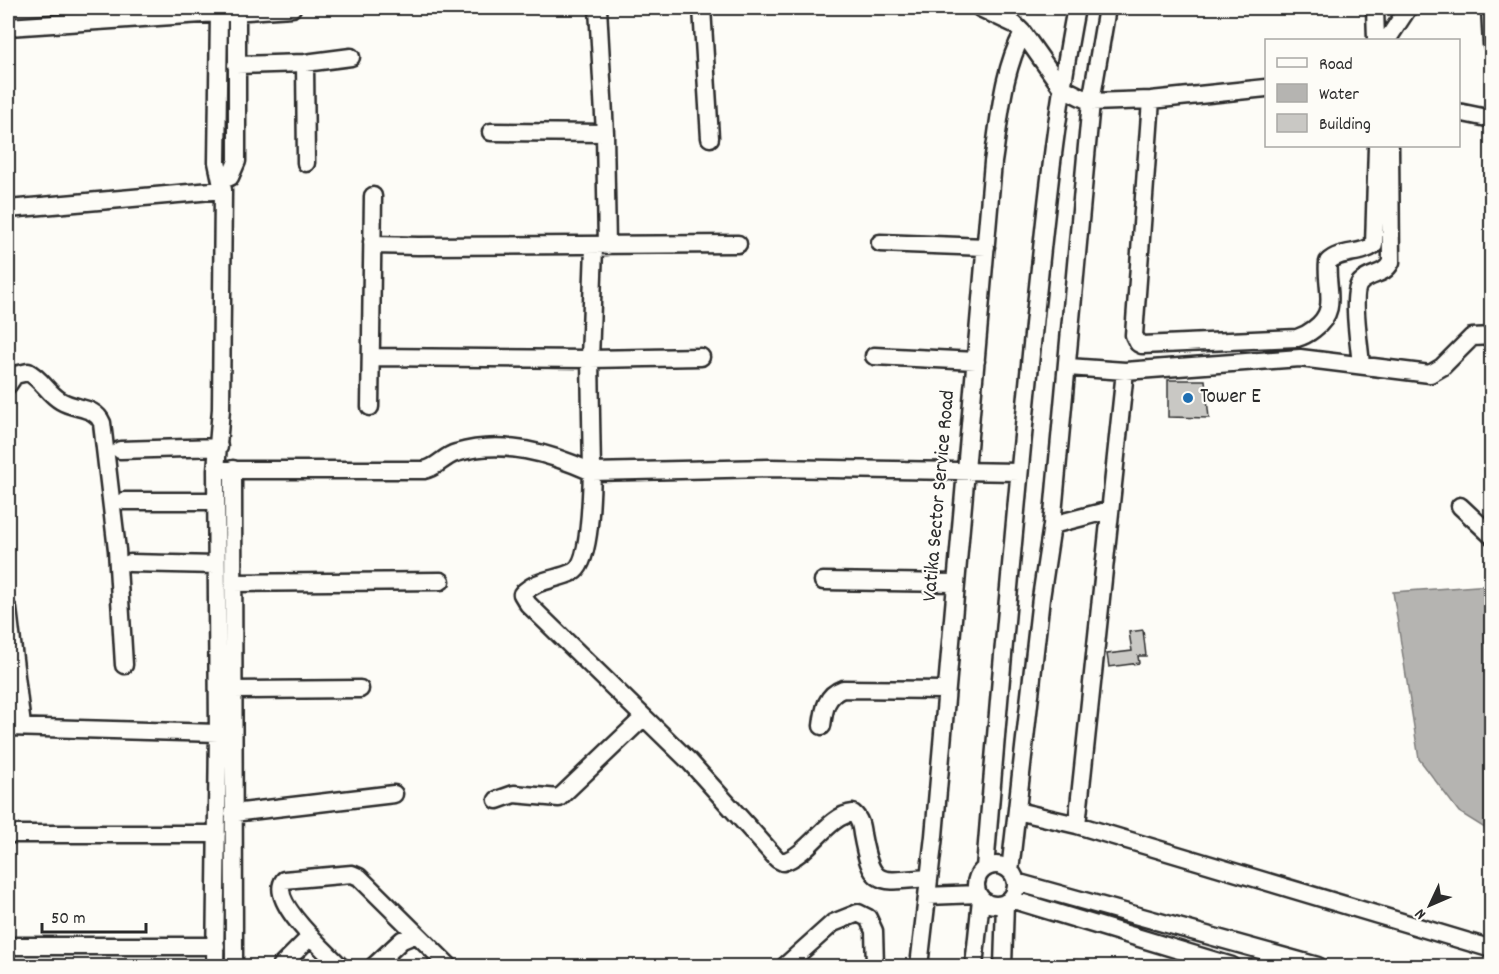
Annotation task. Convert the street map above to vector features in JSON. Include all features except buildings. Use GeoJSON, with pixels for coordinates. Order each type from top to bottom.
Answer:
{"type":"FeatureCollection","features":[{"type":"Feature","properties":{"kind":"street"},"geometry":{"type":"LineString","coordinates":[[8,27],[292,8]]}},
{"type":"Feature","properties":{"kind":"street"},"geometry":{"type":"LineString","coordinates":[[598,8],[605,133],[601,247],[590,359],[592,472],[585,557],[576,571],[531,585],[522,594],[528,604],[690,762],[783,862],[794,858],[840,818],[854,813],[860,824],[867,864],[876,876],[888,881],[928,878]]}},
{"type":"Feature","properties":{"kind":"street"},"geometry":{"type":"LineString","coordinates":[[702,8],[710,138]]}},
{"type":"Feature","properties":{"kind":"street"},"geometry":{"type":"LineString","coordinates":[[980,8],[996,13],[1023,33],[1061,87],[1090,102],[1151,100],[1265,88]]}},
{"type":"Feature","properties":{"kind":"street"},"geometry":{"type":"LineString","coordinates":[[985,868],[1019,472],[1047,190],[1061,87],[1076,8]]}},
{"type":"Feature","properties":{"kind":"street"},"geometry":{"type":"LineString","coordinates":[[1003,966],[1007,901],[1013,877],[1017,811],[1041,598],[1052,525],[1068,367],[1090,102],[1107,8]]}},
{"type":"Feature","properties":{"kind":"street"},"geometry":{"type":"LineString","coordinates":[[1376,8],[1376,39]]}},
{"type":"Feature","properties":{"kind":"street"},"geometry":{"type":"LineString","coordinates":[[1388,39],[1408,8]]}},
{"type":"Feature","properties":{"kind":"street"},"geometry":{"type":"LineString","coordinates":[[1490,8],[1491,45]]}},
{"type":"Feature","properties":{"kind":"street"},"geometry":{"type":"LineString","coordinates":[[8,209],[223,185],[230,177],[237,161],[237,11]]}},
{"type":"Feature","properties":{"kind":"street"},"geometry":{"type":"LineString","coordinates":[[215,966],[218,733],[216,470],[219,447],[223,185],[217,162],[219,12]]}},
{"type":"Feature","properties":{"kind":"street","name":"Vatika Sector Service Road"},"geometry":{"type":"LineString","coordinates":[[919,966],[993,162],[1012,53],[1023,33]]}},
{"type":"Feature","properties":{"kind":"street"},"geometry":{"type":"LineString","coordinates":[[236,64],[305,63],[351,57]]}},
{"type":"Feature","properties":{"kind":"street"},"geometry":{"type":"LineString","coordinates":[[305,63],[306,163]]}},
{"type":"Feature","properties":{"kind":"street"},"geometry":{"type":"LineString","coordinates":[[1151,100],[1134,335],[1138,343],[1142,345],[1297,338],[1318,326],[1329,310],[1331,300],[1328,262],[1338,256],[1368,249],[1374,245],[1377,147]]}},
{"type":"Feature","properties":{"kind":"street"},"geometry":{"type":"LineString","coordinates":[[1460,112],[1491,119]]}},
{"type":"Feature","properties":{"kind":"street"},"geometry":{"type":"LineString","coordinates":[[491,132],[605,133]]}},
{"type":"Feature","properties":{"kind":"street"},"geometry":{"type":"LineString","coordinates":[[1361,365],[1355,291],[1362,280],[1383,273],[1391,262],[1390,147]]}},
{"type":"Feature","properties":{"kind":"street"},"geometry":{"type":"LineString","coordinates":[[370,407],[373,196]]}},
{"type":"Feature","properties":{"kind":"street"},"geometry":{"type":"LineString","coordinates":[[372,242],[418,246],[601,247],[738,244]]}},
{"type":"Feature","properties":{"kind":"street"},"geometry":{"type":"LineString","coordinates":[[880,243],[986,247]]}},
{"type":"Feature","properties":{"kind":"street"},"geometry":{"type":"LineString","coordinates":[[1068,367],[1125,371],[1300,358],[1430,374],[1442,368],[1472,337],[1491,336]]}},
{"type":"Feature","properties":{"kind":"street"},"geometry":{"type":"LineString","coordinates":[[874,356],[976,361]]}},
{"type":"Feature","properties":{"kind":"street"},"geometry":{"type":"LineString","coordinates":[[371,357],[590,359],[701,357]]}},
{"type":"Feature","properties":{"kind":"street"},"geometry":{"type":"LineString","coordinates":[[1077,825],[1125,371]]}},
{"type":"Feature","properties":{"kind":"street"},"geometry":{"type":"LineString","coordinates":[[8,385],[15,375],[28,372],[36,376],[60,400],[93,412],[99,416],[102,423],[117,550],[124,665]]}},
{"type":"Feature","properties":{"kind":"street"},"geometry":{"type":"LineString","coordinates":[[120,450],[219,447]]}},
{"type":"Feature","properties":{"kind":"street"},"geometry":{"type":"LineString","coordinates":[[216,470],[424,470],[436,466],[453,453],[496,447],[536,451],[592,472],[769,468],[1019,472]]}},
{"type":"Feature","properties":{"kind":"street"},"geometry":{"type":"LineString","coordinates":[[233,469],[234,966]]}},
{"type":"Feature","properties":{"kind":"street"},"geometry":{"type":"LineString","coordinates":[[124,501],[216,501]]}},
{"type":"Feature","properties":{"kind":"street"},"geometry":{"type":"LineString","coordinates":[[1460,506],[1491,536]]}},
{"type":"Feature","properties":{"kind":"street"},"geometry":{"type":"LineString","coordinates":[[1052,525],[1110,510]]}},
{"type":"Feature","properties":{"kind":"street"},"geometry":{"type":"LineString","coordinates":[[130,563],[216,565]]}},
{"type":"Feature","properties":{"kind":"street"},"geometry":{"type":"LineString","coordinates":[[233,583],[441,581]]}},
{"type":"Feature","properties":{"kind":"street"},"geometry":{"type":"LineString","coordinates":[[823,581],[954,583]]}},
{"type":"Feature","properties":{"kind":"street"},"geometry":{"type":"LineString","coordinates":[[8,609],[15,727],[218,733]]}},
{"type":"Feature","properties":{"kind":"street"},"geometry":{"type":"LineString","coordinates":[[233,690],[360,689]]}},
{"type":"Feature","properties":{"kind":"street"},"geometry":{"type":"LineString","coordinates":[[822,726],[826,704],[836,692],[843,689],[946,690]]}},
{"type":"Feature","properties":{"kind":"street"},"geometry":{"type":"LineString","coordinates":[[497,800],[514,794],[560,798],[644,717]]}},
{"type":"Feature","properties":{"kind":"street"},"geometry":{"type":"LineString","coordinates":[[233,813],[394,794]]}},
{"type":"Feature","properties":{"kind":"street"},"geometry":{"type":"LineString","coordinates":[[1017,811],[1077,825],[1491,949]]}},
{"type":"Feature","properties":{"kind":"street"},"geometry":{"type":"LineString","coordinates":[[8,834],[217,834]]}},
{"type":"Feature","properties":{"kind":"street"},"geometry":{"type":"LineString","coordinates":[[974,966],[980,897],[977,877],[985,868],[998,865],[1013,877],[1318,966]]}},
{"type":"Feature","properties":{"kind":"street"},"geometry":{"type":"LineString","coordinates":[[340,966],[311,936],[286,905],[282,896],[281,884],[288,879],[352,874],[359,877],[414,935],[429,944],[449,966]]}},
{"type":"Feature","properties":{"kind":"street"},"geometry":{"type":"LineString","coordinates":[[927,896],[980,897],[993,905],[1007,901],[1232,966]]}},
{"type":"Feature","properties":{"kind":"street"},"geometry":{"type":"LineString","coordinates":[[785,966],[832,923],[858,913],[868,918],[874,931],[875,966]]}},
{"type":"Feature","properties":{"kind":"street"},"geometry":{"type":"LineString","coordinates":[[374,966],[402,940],[414,935]]}},
{"type":"Feature","properties":{"kind":"street"},"geometry":{"type":"LineString","coordinates":[[281,966],[311,936]]}},
{"type":"Feature","properties":{"kind":"street"},"geometry":{"type":"LineString","coordinates":[[8,946],[216,946]]}},
{"type":"Feature","properties":{"kind":"water"},"geometry":{"type":"Polygon","coordinates":[[[1492,585],[1491,832],[1459,812],[1419,759],[1393,592],[1492,585]]]}},
{"type":"Feature","properties":{"kind":"place","name":"Tower E"},"geometry":{"type":"Point","coordinates":[1188,398]}}]}
